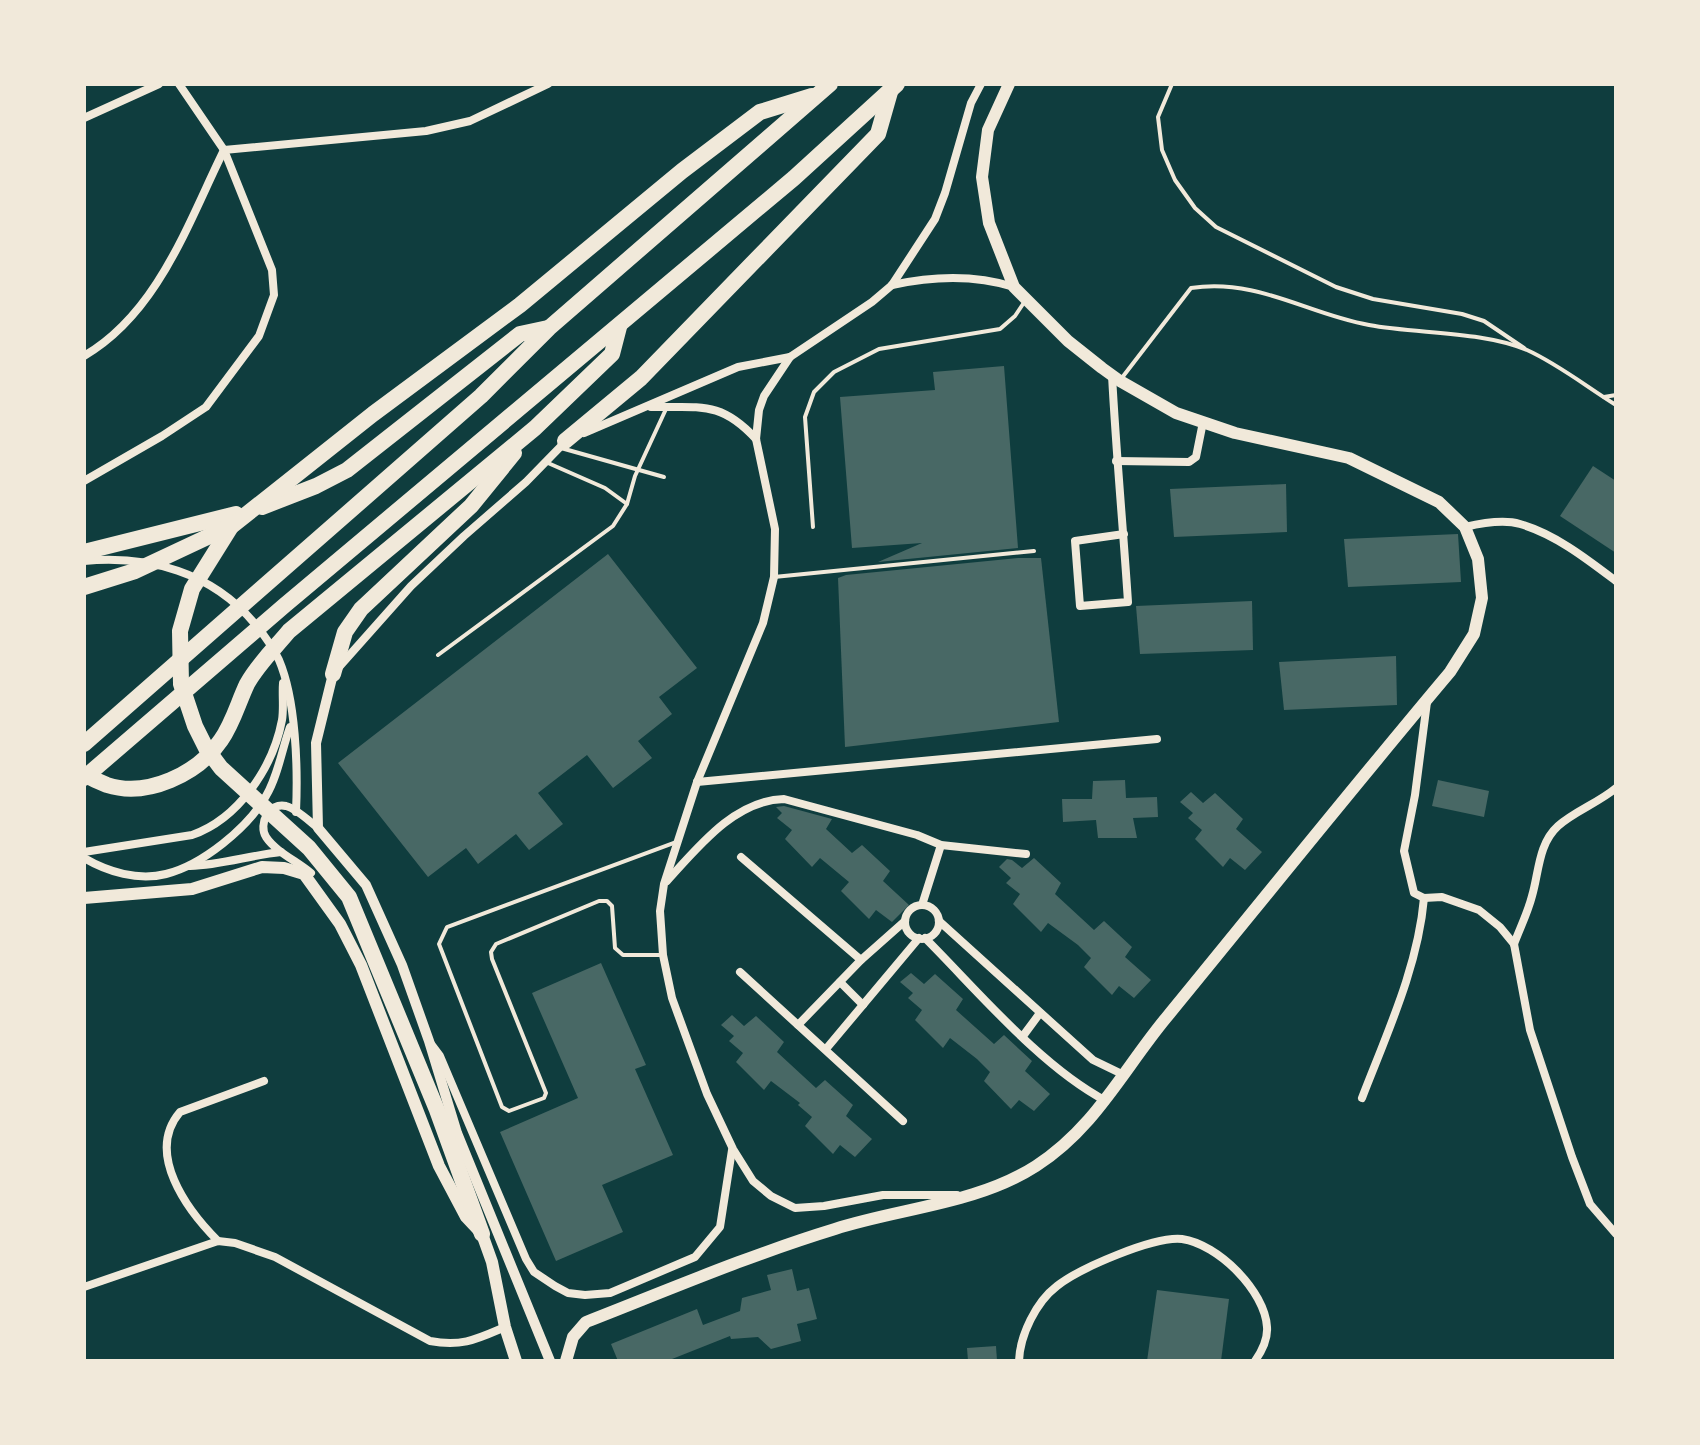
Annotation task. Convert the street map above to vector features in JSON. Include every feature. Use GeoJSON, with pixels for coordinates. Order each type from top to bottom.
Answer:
{"type":"FeatureCollection","features":[{"type":"Feature","properties":{"kind":"highway"},"geometry":{"type":"LineString","coordinates":[[619,326],[612,354],[535,428],[289,631],[259,665],[225,733],[198,765],[173,779],[150,786],[108,785],[84,776],[794,178],[893,87]]}},
{"type":"Feature","properties":{"kind":"highway"},"geometry":{"type":"LineString","coordinates":[[562,444],[641,378],[878,134],[893,87]]}},
{"type":"Feature","properties":{"kind":"highway"},"geometry":{"type":"LineString","coordinates":[[84,744],[481,396],[549,328],[824,89]]}},
{"type":"Feature","properties":{"kind":"highway"},"geometry":{"type":"LineString","coordinates":[[84,587],[135,571],[233,525],[373,414],[520,305],[682,171],[760,112],[824,89]]}},
{"type":"Feature","properties":{"kind":"highway"},"geometry":{"type":"LineString","coordinates":[[84,552],[216,520],[278,502],[316,486],[347,470],[520,334],[549,328]]}},
{"type":"Feature","properties":{"kind":"highway"},"geometry":{"type":"LineString","coordinates":[[333,674],[345,632],[361,609],[471,506],[535,428]]}},
{"type":"Feature","properties":{"kind":"highway"},"geometry":{"type":"LineString","coordinates":[[233,525],[192,589],[185,609],[179,649],[185,700],[206,748],[221,768],[309,848],[349,897],[437,1110],[482,1234]]}},
{"type":"Feature","properties":{"kind":"main road"},"geometry":{"type":"LineString","coordinates":[[566,1361],[573,1337],[586,1322],[835,1229],[963,1196],[1007,1181],[1037,1165],[1076,1135],[1106,1101],[1148,1040],[1450,672],[1474,634],[1482,598],[1478,559],[1465,527],[1439,502],[1349,458],[1235,433],[1176,413],[1116,378],[1068,341],[1014,287],[989,223],[982,177],[988,130],[1009,84]]}},
{"type":"Feature","properties":{"kind":"main road"},"geometry":{"type":"LineString","coordinates":[[84,898],[192,889],[262,867],[284,868],[304,874],[340,924],[361,965],[439,1166],[466,1217],[482,1234],[492,1262],[505,1327],[516,1361]]}},
{"type":"Feature","properties":{"kind":"street"},"geometry":{"type":"LineString","coordinates":[[84,118],[159,84]]}},
{"type":"Feature","properties":{"kind":"street"},"geometry":{"type":"LineString","coordinates":[[84,481],[206,407],[259,336],[274,295],[272,270],[224,150],[179,84]]}},
{"type":"Feature","properties":{"kind":"street"},"geometry":{"type":"LineString","coordinates":[[224,150],[426,131],[470,121],[548,84]]}},
{"type":"Feature","properties":{"kind":"street"},"geometry":{"type":"LineString","coordinates":[[963,1196],[883,1195],[795,1208],[771,1196],[753,1181],[733,1149],[707,1094],[672,998],[663,955],[660,911],[676,842],[697,782],[763,623],[774,577],[775,529],[756,439],[764,396],[790,357],[892,285],[935,219],[971,103],[981,84]]}},
{"type":"Feature","properties":{"kind":"street"},"geometry":{"type":"LineString","coordinates":[[84,356],[106,343],[132,318],[184,237],[224,150]]}},
{"type":"Feature","properties":{"kind":"street"},"geometry":{"type":"LineString","coordinates":[[892,285],[949,277],[979,279],[1014,287]]}},
{"type":"Feature","properties":{"kind":"street"},"geometry":{"type":"LineString","coordinates":[[318,828],[316,743],[333,674],[411,586],[562,444],[738,367],[790,357]]}},
{"type":"Feature","properties":{"kind":"street"},"geometry":{"type":"LineString","coordinates":[[1116,378],[1116,461],[1124,534],[1128,602],[1080,606],[1075,541],[1124,534]]}},
{"type":"Feature","properties":{"kind":"street"},"geometry":{"type":"LineString","coordinates":[[646,407],[724,411],[756,439]]}},
{"type":"Feature","properties":{"kind":"street"},"geometry":{"type":"LineString","coordinates":[[1116,461],[1189,462],[1196,457],[1203,422]]}},
{"type":"Feature","properties":{"kind":"street"},"geometry":{"type":"LineString","coordinates":[[1465,527],[1485,523],[1518,523],[1547,535],[1616,581]]}},
{"type":"Feature","properties":{"kind":"street"},"geometry":{"type":"LineString","coordinates":[[84,561],[137,560],[183,572],[204,581],[246,614],[269,642],[289,692],[296,766],[296,812]]}},
{"type":"Feature","properties":{"kind":"street"},"geometry":{"type":"LineString","coordinates":[[84,855],[107,847],[192,835],[214,825],[240,803],[266,765],[281,724],[284,674]]}},
{"type":"Feature","properties":{"kind":"street"},"geometry":{"type":"LineString","coordinates":[[1427,700],[1415,795],[1404,851],[1414,893],[1424,898],[1442,897],[1479,910],[1500,927],[1514,944],[1530,1030],[1572,1157],[1590,1204],[1616,1234]]}},
{"type":"Feature","properties":{"kind":"street"},"geometry":{"type":"LineString","coordinates":[[84,855],[113,872],[138,877],[167,874],[213,851],[246,824],[266,797],[291,722]]}},
{"type":"Feature","properties":{"kind":"street"},"geometry":{"type":"LineString","coordinates":[[697,782],[1157,739]]}},
{"type":"Feature","properties":{"kind":"street"},"geometry":{"type":"LineString","coordinates":[[1514,944],[1532,897],[1546,841],[1558,826],[1616,788]]}},
{"type":"Feature","properties":{"kind":"street"},"geometry":{"type":"LineString","coordinates":[[664,884],[711,834],[755,803],[768,799],[784,799],[917,835],[941,845],[1026,854]]}},
{"type":"Feature","properties":{"kind":"street"},"geometry":{"type":"LineString","coordinates":[[325,903],[310,872],[281,852],[263,833],[265,816],[279,806],[287,806],[318,828],[366,885],[402,965],[457,1133],[550,1361]]}},
{"type":"Feature","properties":{"kind":"street"},"geometry":{"type":"LineString","coordinates":[[922,905],[941,845]]}},
{"type":"Feature","properties":{"kind":"street"},"geometry":{"type":"LineString","coordinates":[[185,866],[281,852]]}},
{"type":"Feature","properties":{"kind":"street"},"geometry":{"type":"LineString","coordinates":[[741,857],[861,960]]}},
{"type":"Feature","properties":{"kind":"street"},"geometry":{"type":"LineString","coordinates":[[1362,1098],[1421,933],[1424,898]]}},
{"type":"Feature","properties":{"kind":"street"},"geometry":{"type":"LineString","coordinates":[[939,921],[932,935],[922,938],[912,936],[906,929],[905,921],[907,913],[914,907],[930,907],[939,921],[1093,1060],[1124,1075]]}},
{"type":"Feature","properties":{"kind":"street"},"geometry":{"type":"LineString","coordinates":[[798,1025],[861,960],[905,921]]}},
{"type":"Feature","properties":{"kind":"street"},"geometry":{"type":"LineString","coordinates":[[826,1049],[922,938]]}},
{"type":"Feature","properties":{"kind":"street"},"geometry":{"type":"LineString","coordinates":[[922,938],[1023,1036],[1082,1088],[1106,1101]]}},
{"type":"Feature","properties":{"kind":"street"},"geometry":{"type":"LineString","coordinates":[[740,972],[903,1121]]}},
{"type":"Feature","properties":{"kind":"street"},"geometry":{"type":"LineString","coordinates":[[840,982],[863,1005]]}},
{"type":"Feature","properties":{"kind":"street"},"geometry":{"type":"LineString","coordinates":[[1023,1036],[1040,1013]]}},
{"type":"Feature","properties":{"kind":"street"},"geometry":{"type":"LineString","coordinates":[[429,1041],[440,1056],[526,1259],[534,1272],[568,1293],[610,1293],[695,1257],[720,1227],[733,1149]]}},
{"type":"Feature","properties":{"kind":"street"},"geometry":{"type":"LineString","coordinates":[[218,1241],[202,1226],[174,1177],[167,1161],[167,1134],[171,1122],[180,1112],[264,1081]]}},
{"type":"Feature","properties":{"kind":"street"},"geometry":{"type":"LineString","coordinates":[[1019,1361],[1031,1320],[1057,1286],[1143,1245],[1181,1239],[1202,1244],[1234,1268],[1257,1294],[1267,1328],[1265,1343],[1255,1361]]}},
{"type":"Feature","properties":{"kind":"street"},"geometry":{"type":"LineString","coordinates":[[84,1287],[218,1241],[235,1243],[275,1257],[430,1341],[453,1345],[475,1340],[505,1327]]}},
{"type":"Feature","properties":{"kind":"lane"},"geometry":{"type":"LineString","coordinates":[[1172,84],[1158,117],[1162,150],[1175,180],[1216,227],[1336,287],[1373,299],[1462,314],[1484,321],[1616,405]]}},
{"type":"Feature","properties":{"kind":"lane"},"geometry":{"type":"LineString","coordinates":[[1116,378],[1191,288],[1215,284],[1259,290],[1367,325],[1481,339],[1526,350]]}},
{"type":"Feature","properties":{"kind":"lane"},"geometry":{"type":"LineString","coordinates":[[813,527],[805,417],[814,392],[834,372],[879,349],[1000,329],[1015,316],[1026,299]]}},
{"type":"Feature","properties":{"kind":"lane"},"geometry":{"type":"LineString","coordinates":[[1604,397],[1616,395]]}},
{"type":"Feature","properties":{"kind":"lane"},"geometry":{"type":"LineString","coordinates":[[438,655],[613,526],[627,504],[635,476],[667,407]]}},
{"type":"Feature","properties":{"kind":"lane"},"geometry":{"type":"LineString","coordinates":[[562,444],[664,477]]}},
{"type":"Feature","properties":{"kind":"lane"},"geometry":{"type":"LineString","coordinates":[[546,462],[605,488],[627,504]]}},
{"type":"Feature","properties":{"kind":"lane"},"geometry":{"type":"LineString","coordinates":[[774,577],[1034,551]]}},
{"type":"Feature","properties":{"kind":"lane"},"geometry":{"type":"LineString","coordinates":[[663,955],[623,955],[618,952],[615,948],[612,906],[607,901],[599,901],[496,944],[491,952],[492,959],[546,1093],[544,1098],[509,1111],[502,1107],[439,944],[447,927],[676,842]]}},
{"type":"Feature","properties":{"kind":"building"},"geometry":{"type":"Polygon","coordinates":[[[1004,366],[1018,548],[878,562],[922,543],[852,548],[840,397],[935,390],[933,372],[1004,366]]]}},
{"type":"Feature","properties":{"kind":"building"},"geometry":{"type":"Polygon","coordinates":[[[1593,466],[1616,481],[1616,553],[1560,516],[1593,466]]]}},
{"type":"Feature","properties":{"kind":"building"},"geometry":{"type":"Polygon","coordinates":[[[1286,484],[1287,532],[1174,537],[1170,489],[1286,484]]]}},
{"type":"Feature","properties":{"kind":"building"},"geometry":{"type":"Polygon","coordinates":[[[1458,534],[1461,582],[1348,587],[1344,539],[1458,534]]]}},
{"type":"Feature","properties":{"kind":"building"},"geometry":{"type":"Polygon","coordinates":[[[608,554],[697,668],[659,697],[672,714],[638,741],[652,758],[613,788],[587,755],[538,793],[563,824],[529,850],[516,834],[478,864],[466,848],[428,877],[338,763],[608,554]]]}},
{"type":"Feature","properties":{"kind":"building"},"geometry":{"type":"Polygon","coordinates":[[[1041,558],[1059,722],[845,747],[838,578],[1041,558]]]}},
{"type":"Feature","properties":{"kind":"building"},"geometry":{"type":"Polygon","coordinates":[[[1252,601],[1253,650],[1140,654],[1136,606],[1252,601]]]}},
{"type":"Feature","properties":{"kind":"building"},"geometry":{"type":"Polygon","coordinates":[[[1396,656],[1397,705],[1284,710],[1279,662],[1396,656]]]}},
{"type":"Feature","properties":{"kind":"building"},"geometry":{"type":"Polygon","coordinates":[[[1125,780],[1126,798],[1157,797],[1158,817],[1133,818],[1137,838],[1098,838],[1096,820],[1063,822],[1062,799],[1092,799],[1093,781],[1125,780]]]}},
{"type":"Feature","properties":{"kind":"building"},"geometry":{"type":"Polygon","coordinates":[[[1438,780],[1489,791],[1484,817],[1432,806],[1438,780]]]}},
{"type":"Feature","properties":{"kind":"building"},"geometry":{"type":"Polygon","coordinates":[[[1191,792],[1203,803],[1215,793],[1243,819],[1236,829],[1262,852],[1245,870],[1230,858],[1223,867],[1195,839],[1202,830],[1188,818],[1193,813],[1180,802],[1191,792]]]}},
{"type":"Feature","properties":{"kind":"building"},"geometry":{"type":"Polygon","coordinates":[[[784,806],[832,819],[826,829],[852,853],[862,845],[890,871],[883,881],[909,905],[892,922],[876,910],[869,919],[841,891],[849,882],[820,858],[812,867],[785,839],[792,830],[777,818],[782,813],[776,807],[784,806]]]}},
{"type":"Feature","properties":{"kind":"building"},"geometry":{"type":"Polygon","coordinates":[[[1034,858],[1061,883],[1055,894],[1094,930],[1104,921],[1132,947],[1125,957],[1151,980],[1134,998],[1119,986],[1112,995],[1084,967],[1091,958],[1078,945],[1048,923],[1041,932],[1013,904],[1020,894],[1006,883],[1011,878],[999,867],[1007,859],[1022,868],[1034,858]]]}},
{"type":"Feature","properties":{"kind":"building"},"geometry":{"type":"Polygon","coordinates":[[[601,963],[646,1065],[635,1069],[673,1155],[602,1185],[623,1232],[556,1261],[500,1132],[578,1098],[532,993],[601,963]]]}},
{"type":"Feature","properties":{"kind":"building"},"geometry":{"type":"Polygon","coordinates":[[[911,973],[924,984],[935,974],[963,999],[956,1010],[994,1044],[1004,1035],[1032,1061],[1025,1071],[1050,1094],[1034,1111],[1019,1100],[1011,1109],[984,1081],[990,1072],[977,1059],[950,1038],[943,1048],[915,1020],[922,1010],[908,998],[913,993],[900,982],[911,973]]]}},
{"type":"Feature","properties":{"kind":"building"},"geometry":{"type":"Polygon","coordinates":[[[732,1015],[744,1026],[756,1016],[784,1042],[777,1052],[816,1088],[825,1080],[853,1105],[846,1116],[872,1139],[855,1157],[840,1145],[833,1154],[805,1126],[812,1117],[798,1105],[800,1103],[771,1081],[764,1090],[736,1062],[743,1053],[729,1041],[734,1036],[721,1025],[732,1015]]]}},
{"type":"Feature","properties":{"kind":"building"},"geometry":{"type":"Polygon","coordinates":[[[792,1269],[797,1291],[809,1288],[817,1319],[797,1324],[801,1341],[771,1349],[758,1337],[731,1339],[730,1336],[667,1361],[618,1361],[611,1344],[697,1309],[703,1325],[740,1311],[742,1298],[771,1290],[767,1275],[792,1269]]]}},
{"type":"Feature","properties":{"kind":"building"},"geometry":{"type":"Polygon","coordinates":[[[1157,1290],[1229,1299],[1221,1361],[1147,1361],[1157,1290]]]}},
{"type":"Feature","properties":{"kind":"building"},"geometry":{"type":"Polygon","coordinates":[[[996,1346],[997,1361],[968,1361],[967,1348],[996,1346]]]}}]}
